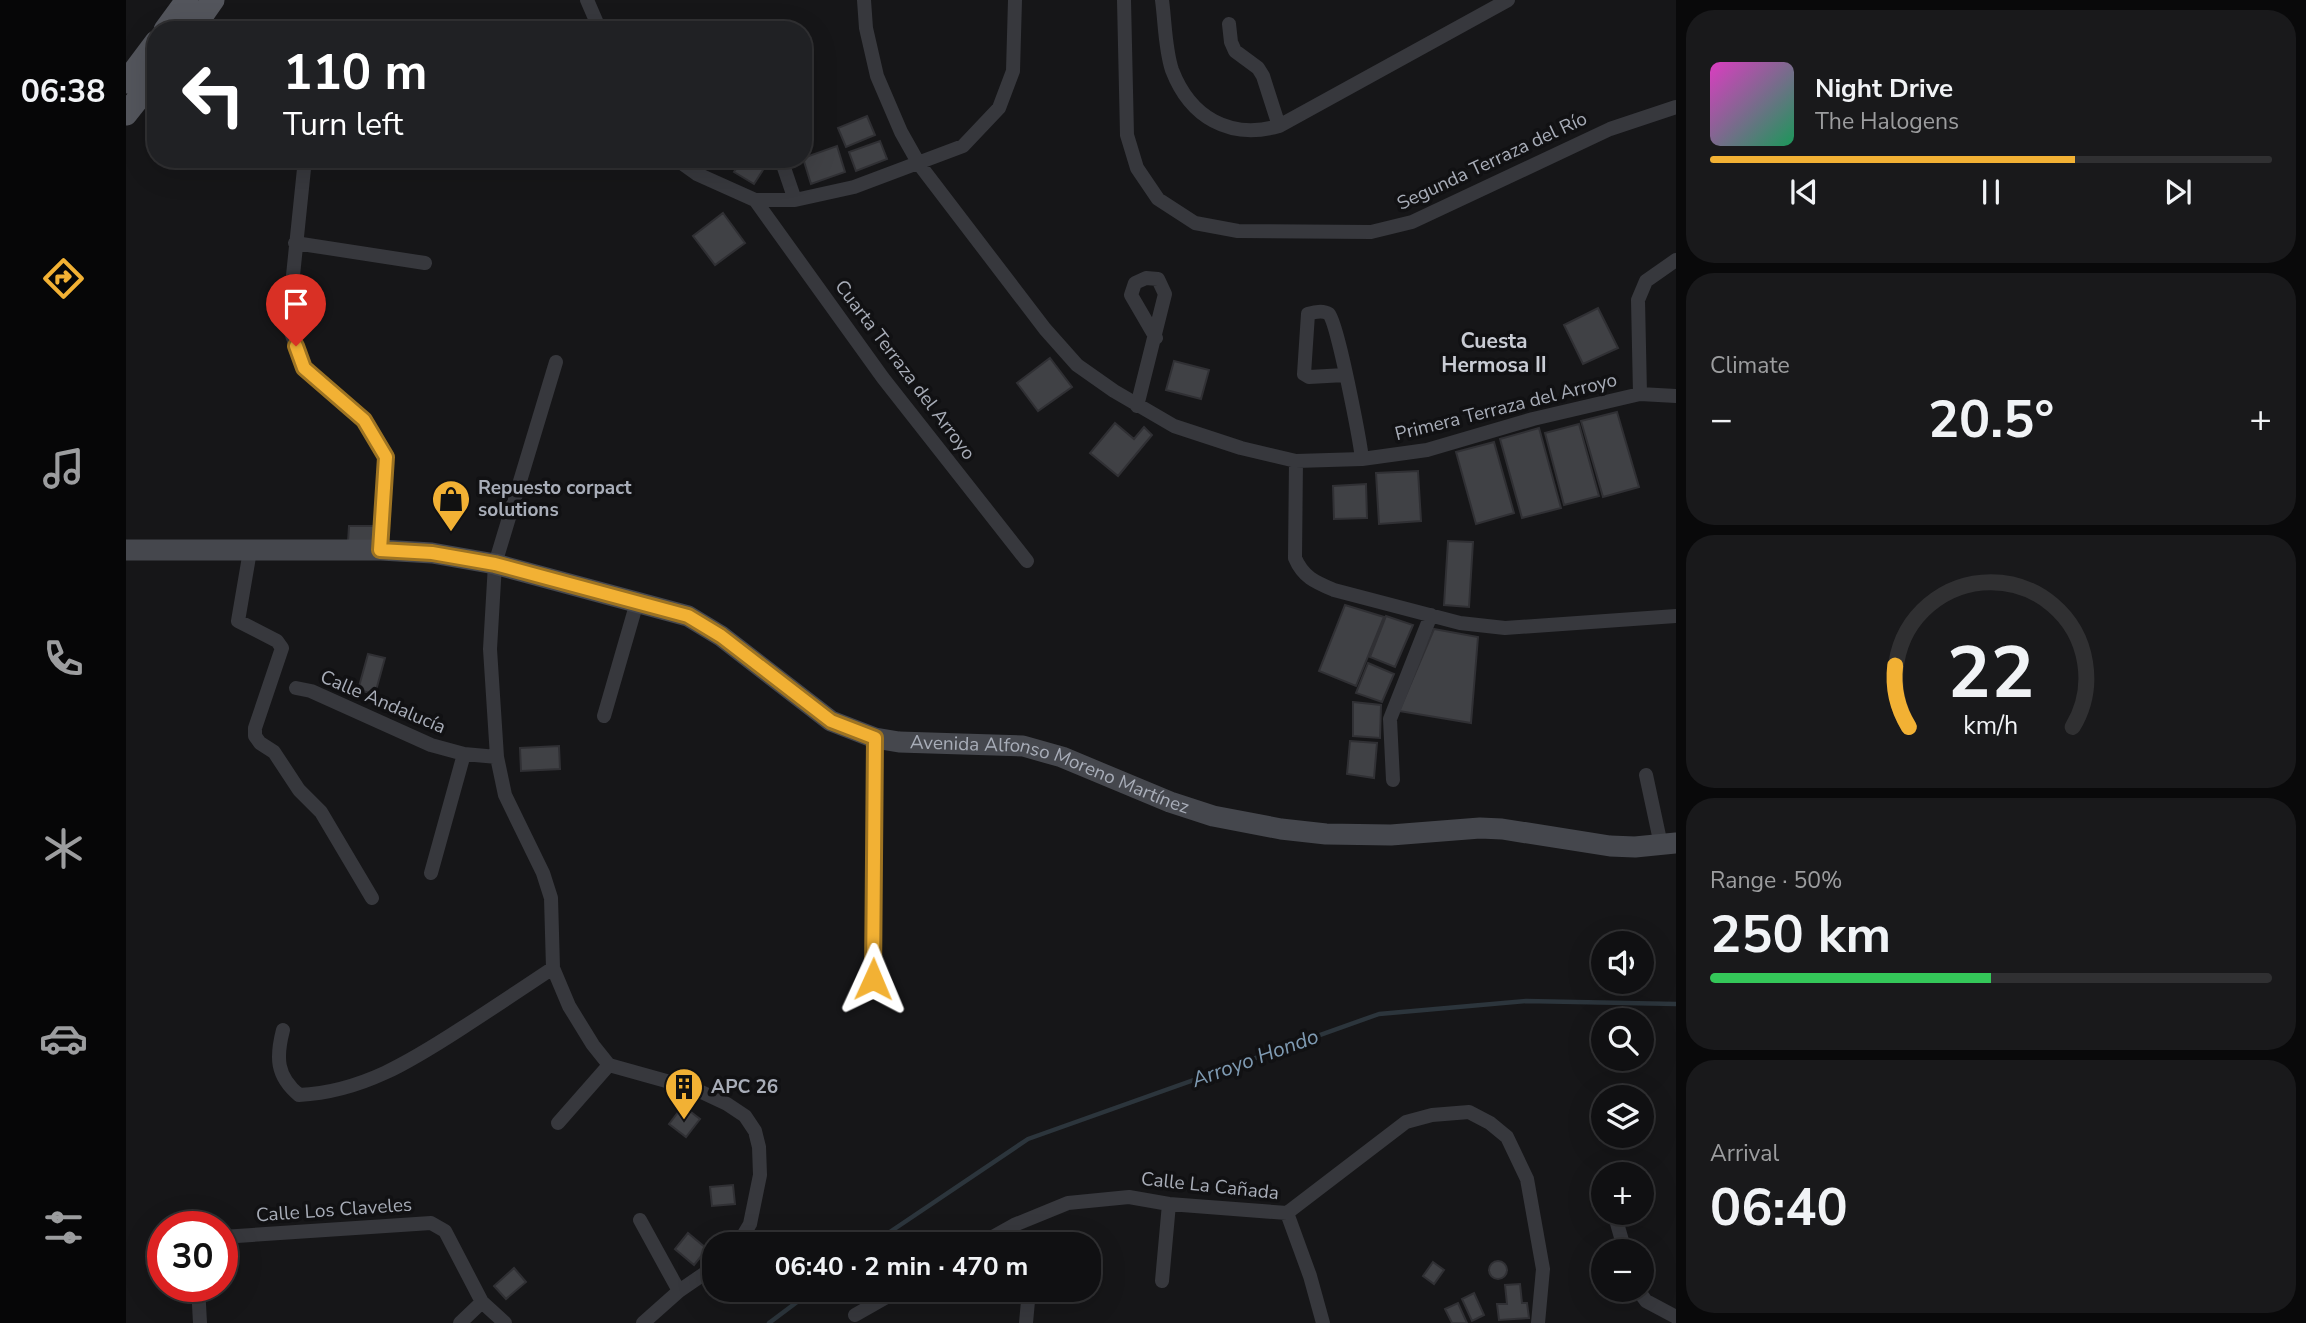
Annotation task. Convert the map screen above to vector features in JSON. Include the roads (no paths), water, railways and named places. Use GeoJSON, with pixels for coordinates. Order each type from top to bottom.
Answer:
{"type":"FeatureCollection","features":[{"type":"Feature","properties":{"kind":"main road"},"geometry":{"type":"LineString","coordinates":[[172,21],[187,0]]}},
{"type":"Feature","properties":{"kind":"main road"},"geometry":{"type":"LineString","coordinates":[[198,21],[213,0]]}},
{"type":"Feature","properties":{"kind":"main road"},"geometry":{"type":"LineString","coordinates":[[126,82],[147,55]]}},
{"type":"Feature","properties":{"kind":"main road"},"geometry":{"type":"LineString","coordinates":[[126,114],[147,87]]}},
{"type":"Feature","properties":{"kind":"main road","name":"Avenida Alfonso Moreno Martínez"},"geometry":{"type":"LineString","coordinates":[[126,550],[380,550],[432,553],[495,564],[666,608],[704,624],[831,721],[875,738],[899,742],[1023,746],[1062,757],[1170,802],[1213,816],[1281,829],[1391,835],[1480,828],[1610,846],[1669,844]]}},
{"type":"Feature","properties":{"kind":"street"},"geometry":{"type":"LineString","coordinates":[[587,0],[596,21]]}},
{"type":"Feature","properties":{"kind":"street","name":"Primera Terraza del Arroyo"},"geometry":{"type":"LineString","coordinates":[[864,0],[866,28],[877,76],[901,132],[919,164],[1045,329],[1077,365],[1137,406],[1174,426],[1241,448],[1296,461],[1362,459],[1427,450],[1533,419],[1640,394],[1676,396]]}},
{"type":"Feature","properties":{"kind":"street"},"geometry":{"type":"LineString","coordinates":[[689,168],[755,200],[795,200],[854,187],[963,146],[999,108],[1013,71],[1014,0]]}},
{"type":"Feature","properties":{"kind":"street","name":"Segunda Terraza del Río"},"geometry":{"type":"LineString","coordinates":[[1124,0],[1127,135],[1137,168],[1158,199],[1195,223],[1238,231],[1371,232],[1412,222],[1610,129],[1676,107]]}},
{"type":"Feature","properties":{"kind":"street"},"geometry":{"type":"LineString","coordinates":[[1162,0],[1171,67],[1185,97],[1208,119],[1236,130],[1279,126],[1508,0]]}},
{"type":"Feature","properties":{"kind":"street"},"geometry":{"type":"LineString","coordinates":[[1229,24],[1235,51],[1258,68],[1263,76],[1279,126]]}},
{"type":"Feature","properties":{"kind":"street"},"geometry":{"type":"LineString","coordinates":[[304,168],[288,324],[304,368],[364,420],[386,457],[380,550]]}},
{"type":"Feature","properties":{"kind":"street"},"geometry":{"type":"LineString","coordinates":[[784,168],[795,200]]}},
{"type":"Feature","properties":{"kind":"street","name":"Cuarta Terraza del Arroyo"},"geometry":{"type":"LineString","coordinates":[[755,200],[884,378],[1027,561]]}},
{"type":"Feature","properties":{"kind":"street"},"geometry":{"type":"LineString","coordinates":[[295,243],[425,263]]}},
{"type":"Feature","properties":{"kind":"street"},"geometry":{"type":"LineString","coordinates":[[1640,394],[1638,300],[1646,281],[1676,260]]}},
{"type":"Feature","properties":{"kind":"street"},"geometry":{"type":"LineString","coordinates":[[1345,375],[1309,377],[1304,374],[1308,314],[1315,311],[1330,315],[1333,320],[1345,375],[1362,459]]}},
{"type":"Feature","properties":{"kind":"street"},"geometry":{"type":"LineString","coordinates":[[1137,406],[1156,338]]}},
{"type":"Feature","properties":{"kind":"street"},"geometry":{"type":"LineString","coordinates":[[556,362],[495,564],[490,649],[497,757],[505,795],[543,873],[551,898],[553,968],[579,1024],[609,1065],[695,1089],[727,1104],[745,1116],[758,1139],[761,1167],[750,1224],[745,1232]]}},
{"type":"Feature","properties":{"kind":"street"},"geometry":{"type":"LineString","coordinates":[[1296,461],[1295,558],[1301,572],[1334,590],[1460,623],[1505,628],[1676,616]]}},
{"type":"Feature","properties":{"kind":"street"},"geometry":{"type":"LineString","coordinates":[[126,550],[126,557]]}},
{"type":"Feature","properties":{"kind":"street"},"geometry":{"type":"LineString","coordinates":[[250,551],[238,621],[277,641],[282,648],[255,728],[255,736],[260,743],[274,752],[299,790],[321,812],[372,898]]}},
{"type":"Feature","properties":{"kind":"street"},"geometry":{"type":"LineString","coordinates":[[604,716],[637,602]]}},
{"type":"Feature","properties":{"kind":"street"},"geometry":{"type":"LineString","coordinates":[[1392,780],[1390,719],[1430,615]]}},
{"type":"Feature","properties":{"kind":"street","name":"Calle Andalucía"},"geometry":{"type":"LineString","coordinates":[[296,688],[311,691],[431,745],[464,754],[497,757]]}},
{"type":"Feature","properties":{"kind":"street"},"geometry":{"type":"LineString","coordinates":[[873,979],[875,738]]}},
{"type":"Feature","properties":{"kind":"street"},"geometry":{"type":"LineString","coordinates":[[431,873],[464,754]]}},
{"type":"Feature","properties":{"kind":"street"},"geometry":{"type":"LineString","coordinates":[[1646,775],[1669,844]]}},
{"type":"Feature","properties":{"kind":"street"},"geometry":{"type":"LineString","coordinates":[[283,1030],[278,1051],[286,1085],[299,1095],[321,1094],[379,1077],[412,1061],[553,968]]}},
{"type":"Feature","properties":{"kind":"street"},"geometry":{"type":"LineString","coordinates":[[558,1124],[609,1065]]}},
{"type":"Feature","properties":{"kind":"street","name":"Calle La Cañada"},"geometry":{"type":"LineString","coordinates":[[1001,1232],[1068,1203],[1129,1197],[1169,1204],[1287,1213],[1406,1122],[1432,1115],[1469,1112],[1507,1136],[1527,1179],[1543,1269],[1538,1323]]}},
{"type":"Feature","properties":{"kind":"street"},"geometry":{"type":"LineString","coordinates":[[1162,1281],[1169,1204]]}},
{"type":"Feature","properties":{"kind":"street"},"geometry":{"type":"LineString","coordinates":[[1287,1213],[1310,1276],[1323,1323]]}},
{"type":"Feature","properties":{"kind":"street"},"geometry":{"type":"LineString","coordinates":[[640,1220],[679,1291]]}},
{"type":"Feature","properties":{"kind":"street","name":"Calle Los Claveles"},"geometry":{"type":"LineString","coordinates":[[238,1236],[431,1223],[445,1231],[482,1302]]}},
{"type":"Feature","properties":{"kind":"street"},"geometry":{"type":"LineString","coordinates":[[1014,1225],[1016,1232]]}},
{"type":"Feature","properties":{"kind":"street"},"geometry":{"type":"LineString","coordinates":[[643,1323],[679,1291],[702,1275]]}},
{"type":"Feature","properties":{"kind":"street"},"geometry":{"type":"LineString","coordinates":[[199,1302],[200,1323]]}},
{"type":"Feature","properties":{"kind":"street"},"geometry":{"type":"LineString","coordinates":[[460,1323],[482,1302],[505,1323]]}},
{"type":"Feature","properties":{"kind":"street"},"geometry":{"type":"LineString","coordinates":[[855,1315],[878,1302]]}},
{"type":"Feature","properties":{"kind":"street"},"geometry":{"type":"LineString","coordinates":[[1026,1323],[1028,1302]]}},
{"type":"Feature","properties":{"kind":"street"},"geometry":{"type":"LineString","coordinates":[[1648,1302],[1676,1317]]}},
{"type":"Feature","properties":{"kind":"waterway","name":"Arroyo Hondo"},"geometry":{"type":"LineString","coordinates":[[890,1232],[1028,1139],[1379,1014],[1526,1001],[1676,1004]]}},
{"type":"Feature","properties":{"kind":"waterway","name":"Arroyo Hondo"},"geometry":{"type":"LineString","coordinates":[[769,1323],[797,1302]]}},
{"type":"Feature","properties":{"kind":"place","name":"Repuesto corpact solutions"},"geometry":{"type":"Point","coordinates":[451,533]}},
{"type":"Feature","properties":{"kind":"place","name":"APC 26"},"geometry":{"type":"Point","coordinates":[684,1121]}},
{"type":"Feature","properties":{"kind":"district","name":"Cuesta Hermosa II"},"geometry":{"type":"Point","coordinates":[1494,353]}}]}
